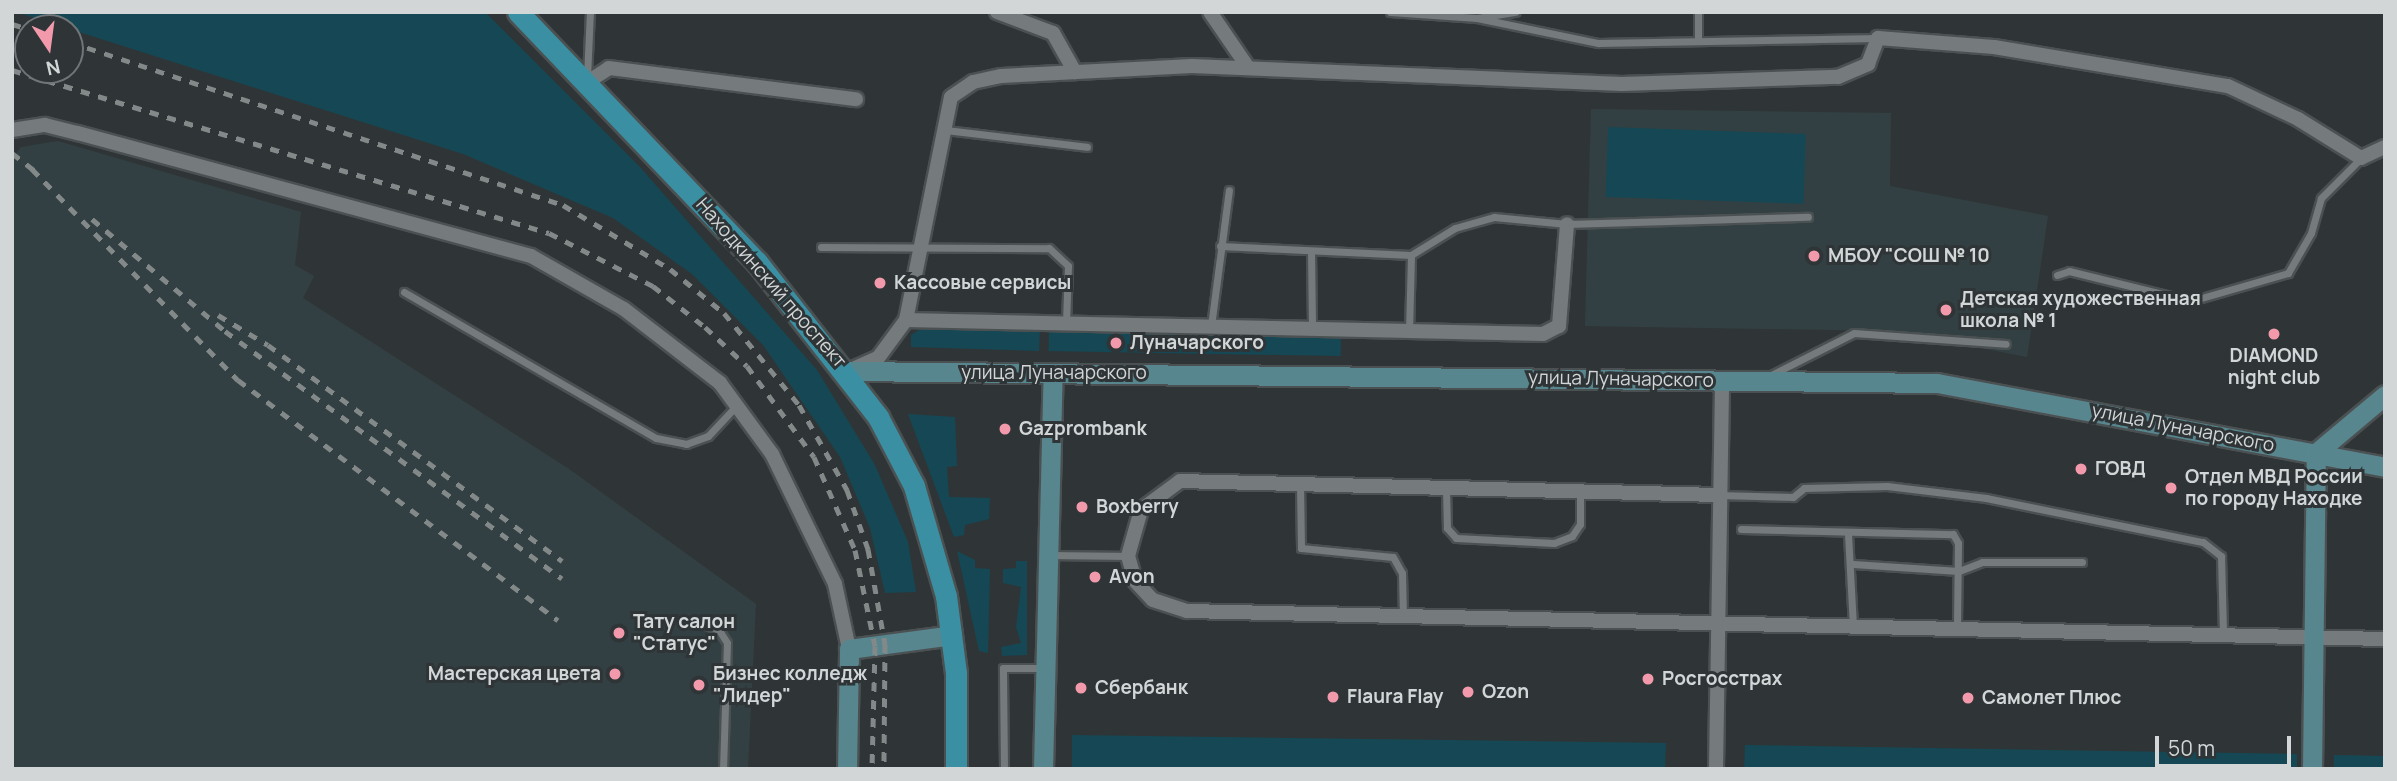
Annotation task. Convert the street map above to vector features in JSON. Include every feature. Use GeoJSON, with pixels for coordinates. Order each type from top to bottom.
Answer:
{"type":"FeatureCollection","features":[{"type":"Feature","properties":{"kind":"main road","name":"Находкинский проспект"},"geometry":{"type":"LineString","coordinates":[[519,12],[757,262],[848,372],[914,486],[952,635],[956,769]]}},
{"type":"Feature","properties":{"kind":"main road","name":"улица Луначарского"},"geometry":{"type":"LineString","coordinates":[[848,372],[1722,380],[1967,386],[2385,467]]}},
{"type":"Feature","properties":{"kind":"main road"},"geometry":{"type":"LineString","coordinates":[[1043,769],[1053,373]]}},
{"type":"Feature","properties":{"kind":"main road"},"geometry":{"type":"LineString","coordinates":[[2312,769],[2316,453],[2385,395]]}},
{"type":"Feature","properties":{"kind":"main road"},"geometry":{"type":"LineString","coordinates":[[847,769],[849,649],[952,635]]}},
{"type":"Feature","properties":{"kind":"street"},"geometry":{"type":"LineString","coordinates":[[997,12],[1052,33],[1075,72]]}},
{"type":"Feature","properties":{"kind":"street"},"geometry":{"type":"LineString","coordinates":[[1210,12],[1247,66]]}},
{"type":"Feature","properties":{"kind":"street"},"geometry":{"type":"LineString","coordinates":[[848,372],[878,358],[906,320],[918,247],[951,97],[972,82],[1075,72],[1247,66],[1622,84],[1838,77],[1868,64],[1878,38],[1994,47],[2228,86],[2298,119],[2361,158],[2385,147]]}},
{"type":"Feature","properties":{"kind":"street"},"geometry":{"type":"LineString","coordinates":[[586,83],[609,68],[856,99]]}},
{"type":"Feature","properties":{"kind":"street"},"geometry":{"type":"LineString","coordinates":[[12,130],[45,125],[78,132],[531,256],[624,309],[720,383],[772,454],[835,584],[849,649]]}},
{"type":"Feature","properties":{"kind":"street"},"geometry":{"type":"LineString","coordinates":[[906,320],[1312,328],[1409,333],[1551,332],[1562,312],[1567,224]]}},
{"type":"Feature","properties":{"kind":"street"},"geometry":{"type":"LineString","coordinates":[[1716,769],[1718,495],[1722,380]]}},
{"type":"Feature","properties":{"kind":"street"},"geometry":{"type":"LineString","coordinates":[[1718,495],[1580,489],[1180,481],[1141,510],[1128,556],[1135,581],[1153,600],[1187,611],[2385,639]]}},
{"type":"Feature","properties":{"kind":"lane"},"geometry":{"type":"LineString","coordinates":[[586,83],[590,12]]}},
{"type":"Feature","properties":{"kind":"lane"},"geometry":{"type":"LineString","coordinates":[[1390,12],[1477,19],[1598,43],[1698,38],[1878,38]]}},
{"type":"Feature","properties":{"kind":"lane"},"geometry":{"type":"LineString","coordinates":[[1477,19],[1516,12]]}},
{"type":"Feature","properties":{"kind":"lane"},"geometry":{"type":"LineString","coordinates":[[1698,12],[1698,38]]}},
{"type":"Feature","properties":{"kind":"lane"},"geometry":{"type":"LineString","coordinates":[[944,130],[1087,147]]}},
{"type":"Feature","properties":{"kind":"lane"},"geometry":{"type":"LineString","coordinates":[[2057,275],[2069,271],[2191,301],[2288,273],[2311,233],[2321,198],[2361,158]]}},
{"type":"Feature","properties":{"kind":"lane"},"geometry":{"type":"LineString","coordinates":[[1211,326],[1229,190]]}},
{"type":"Feature","properties":{"kind":"lane"},"geometry":{"type":"LineString","coordinates":[[1220,246],[1411,255],[1455,228],[1494,217],[1567,224],[1808,217]]}},
{"type":"Feature","properties":{"kind":"lane"},"geometry":{"type":"LineString","coordinates":[[821,247],[1049,248],[1068,266],[1066,324]]}},
{"type":"Feature","properties":{"kind":"lane"},"geometry":{"type":"LineString","coordinates":[[1311,251],[1312,328]]}},
{"type":"Feature","properties":{"kind":"lane"},"geometry":{"type":"LineString","coordinates":[[1409,333],[1411,255]]}},
{"type":"Feature","properties":{"kind":"lane"},"geometry":{"type":"LineString","coordinates":[[404,292],[656,438],[686,444],[708,436],[737,404]]}},
{"type":"Feature","properties":{"kind":"lane"},"geometry":{"type":"LineString","coordinates":[[1763,381],[1782,365],[1854,333],[2006,344]]}},
{"type":"Feature","properties":{"kind":"lane"},"geometry":{"type":"LineString","coordinates":[[1300,484],[1301,548],[1393,557],[1402,573],[1403,617]]}},
{"type":"Feature","properties":{"kind":"lane"},"geometry":{"type":"LineString","coordinates":[[1718,495],[1793,497],[1804,488],[1887,486],[1986,498],[2203,542],[2221,556],[2223,634]]}},
{"type":"Feature","properties":{"kind":"lane"},"geometry":{"type":"LineString","coordinates":[[1446,488],[1447,528],[1456,538],[1554,543],[1572,536],[1580,524],[1580,489]]}},
{"type":"Feature","properties":{"kind":"lane"},"geometry":{"type":"LineString","coordinates":[[1741,529],[1848,534],[1953,534],[1959,571],[1957,629]]}},
{"type":"Feature","properties":{"kind":"lane"},"geometry":{"type":"LineString","coordinates":[[1848,534],[1853,564],[1853,627]]}},
{"type":"Feature","properties":{"kind":"lane"},"geometry":{"type":"LineString","coordinates":[[1048,555],[1128,556]]}},
{"type":"Feature","properties":{"kind":"lane"},"geometry":{"type":"LineString","coordinates":[[1853,564],[1959,571],[1982,562],[2082,562]]}},
{"type":"Feature","properties":{"kind":"lane"},"geometry":{"type":"LineString","coordinates":[[695,621],[719,631],[727,643],[723,769]]}},
{"type":"Feature","properties":{"kind":"lane"},"geometry":{"type":"LineString","coordinates":[[1004,769],[1003,668],[1045,668]]}},
{"type":"Feature","properties":{"kind":"shaded area"},"geometry":{"type":"Polygon","coordinates":[[[16,12],[485,12],[640,167],[817,370],[875,465],[908,542],[916,592],[885,593],[870,528],[840,457],[763,345],[692,274],[613,218],[463,154],[84,34],[84,14],[16,12]]]}},
{"type":"Feature","properties":{"kind":"shaded area","name":"МБОУ \"СОШ № 10"},"geometry":{"type":"Polygon","coordinates":[[[1591,109],[1891,113],[1890,186],[2048,216],[2027,357],[1894,331],[1585,326],[1591,109]]]}},
{"type":"Feature","properties":{"kind":"shaded area"},"geometry":{"type":"Polygon","coordinates":[[[1608,127],[1806,134],[1803,204],[1606,197],[1608,127]]]}},
{"type":"Feature","properties":{"kind":"shaded area"},"geometry":{"type":"Polygon","coordinates":[[[58,141],[301,212],[295,265],[314,276],[303,298],[569,469],[756,604],[748,769],[12,769],[12,159],[21,147],[58,141]]]}},
{"type":"Feature","properties":{"kind":"shaded area"},"geometry":{"type":"Polygon","coordinates":[[[924,327],[1040,329],[1039,351],[911,347],[911,335],[924,327]]]}},
{"type":"Feature","properties":{"kind":"shaded area"},"geometry":{"type":"Polygon","coordinates":[[[1049,330],[1341,335],[1341,356],[1049,351],[1049,330]]]}},
{"type":"Feature","properties":{"kind":"shaded area"},"geometry":{"type":"Polygon","coordinates":[[[908,414],[955,417],[957,466],[947,467],[949,497],[990,498],[989,519],[965,525],[964,535],[954,537],[908,414]]]}},
{"type":"Feature","properties":{"kind":"shaded area"},"geometry":{"type":"Polygon","coordinates":[[[957,551],[975,560],[975,568],[990,569],[988,653],[979,651],[957,551]]]}},
{"type":"Feature","properties":{"kind":"shaded area"},"geometry":{"type":"Polygon","coordinates":[[[1016,561],[1027,561],[1027,655],[1002,656],[1001,647],[1021,643],[1016,627],[1021,587],[1003,583],[1003,569],[1016,568],[1016,561]]]}},
{"type":"Feature","properties":{"kind":"shaded area"},"geometry":{"type":"Polygon","coordinates":[[[1072,735],[1666,743],[1665,769],[1072,768],[1072,735]]]}},
{"type":"Feature","properties":{"kind":"shaded area"},"geometry":{"type":"Polygon","coordinates":[[[1745,745],[2297,754],[2297,769],[1744,769],[1745,745]]]}},
{"type":"Feature","properties":{"kind":"shaded area"},"geometry":{"type":"Polygon","coordinates":[[[2334,755],[2385,756],[2385,769],[2334,769],[2334,755]]]}},
{"type":"Feature","properties":{"kind":"railway"},"geometry":{"type":"LineString","coordinates":[[84,47],[563,205],[670,269],[724,313],[799,405],[847,490],[868,549],[885,644],[884,769]]}},
{"type":"Feature","properties":{"kind":"railway"},"geometry":{"type":"LineString","coordinates":[[12,70],[549,233],[653,286],[705,327],[747,366],[814,457],[855,550],[875,646],[872,769]]}},
{"type":"Feature","properties":{"kind":"railway"},"geometry":{"type":"LineString","coordinates":[[12,153],[39,174]]}},
{"type":"Feature","properties":{"kind":"railway"},"geometry":{"type":"LineString","coordinates":[[32,169],[238,380],[558,620]]}},
{"type":"Feature","properties":{"kind":"railway"},"geometry":{"type":"LineString","coordinates":[[92,219],[225,331],[562,579]]}},
{"type":"Feature","properties":{"kind":"railway"},"geometry":{"type":"LineString","coordinates":[[218,315],[268,345],[562,561]]}},
{"type":"Feature","properties":{"kind":"place","name":"МБОУ \"СОШ № 10"},"geometry":{"type":"Point","coordinates":[1814,256]}},
{"type":"Feature","properties":{"kind":"place","name":"Кассовые сервисы"},"geometry":{"type":"Point","coordinates":[880,283]}},
{"type":"Feature","properties":{"kind":"place","name":"Детская художественная школа № 1"},"geometry":{"type":"Point","coordinates":[1946,310]}},
{"type":"Feature","properties":{"kind":"place","name":"DIAMOND night club"},"geometry":{"type":"Point","coordinates":[2274,334]}},
{"type":"Feature","properties":{"kind":"place","name":"Луначарского"},"geometry":{"type":"Point","coordinates":[1116,343]}},
{"type":"Feature","properties":{"kind":"place","name":"Gazprombank"},"geometry":{"type":"Point","coordinates":[1005,429]}},
{"type":"Feature","properties":{"kind":"place","name":"ГОВД"},"geometry":{"type":"Point","coordinates":[2081,469]}},
{"type":"Feature","properties":{"kind":"place","name":"Отдел МВД России по городу Находке"},"geometry":{"type":"Point","coordinates":[2171,488]}},
{"type":"Feature","properties":{"kind":"place","name":"Boxberry"},"geometry":{"type":"Point","coordinates":[1082,507]}},
{"type":"Feature","properties":{"kind":"place","name":"Avon"},"geometry":{"type":"Point","coordinates":[1095,577]}},
{"type":"Feature","properties":{"kind":"place","name":"Тату салон \"Статус\""},"geometry":{"type":"Point","coordinates":[619,633]}},
{"type":"Feature","properties":{"kind":"place","name":"Мастерская цвета"},"geometry":{"type":"Point","coordinates":[615,674]}},
{"type":"Feature","properties":{"kind":"place","name":"Росгосстрах"},"geometry":{"type":"Point","coordinates":[1648,679]}},
{"type":"Feature","properties":{"kind":"place","name":"Бизнес колледж \"Лидер\""},"geometry":{"type":"Point","coordinates":[699,685]}},
{"type":"Feature","properties":{"kind":"place","name":"Сбербанк"},"geometry":{"type":"Point","coordinates":[1081,688]}},
{"type":"Feature","properties":{"kind":"place","name":"Ozon"},"geometry":{"type":"Point","coordinates":[1468,692]}},
{"type":"Feature","properties":{"kind":"place","name":"Flaura Flay"},"geometry":{"type":"Point","coordinates":[1333,697]}},
{"type":"Feature","properties":{"kind":"place","name":"Самолет Плюс"},"geometry":{"type":"Point","coordinates":[1968,698]}}]}
